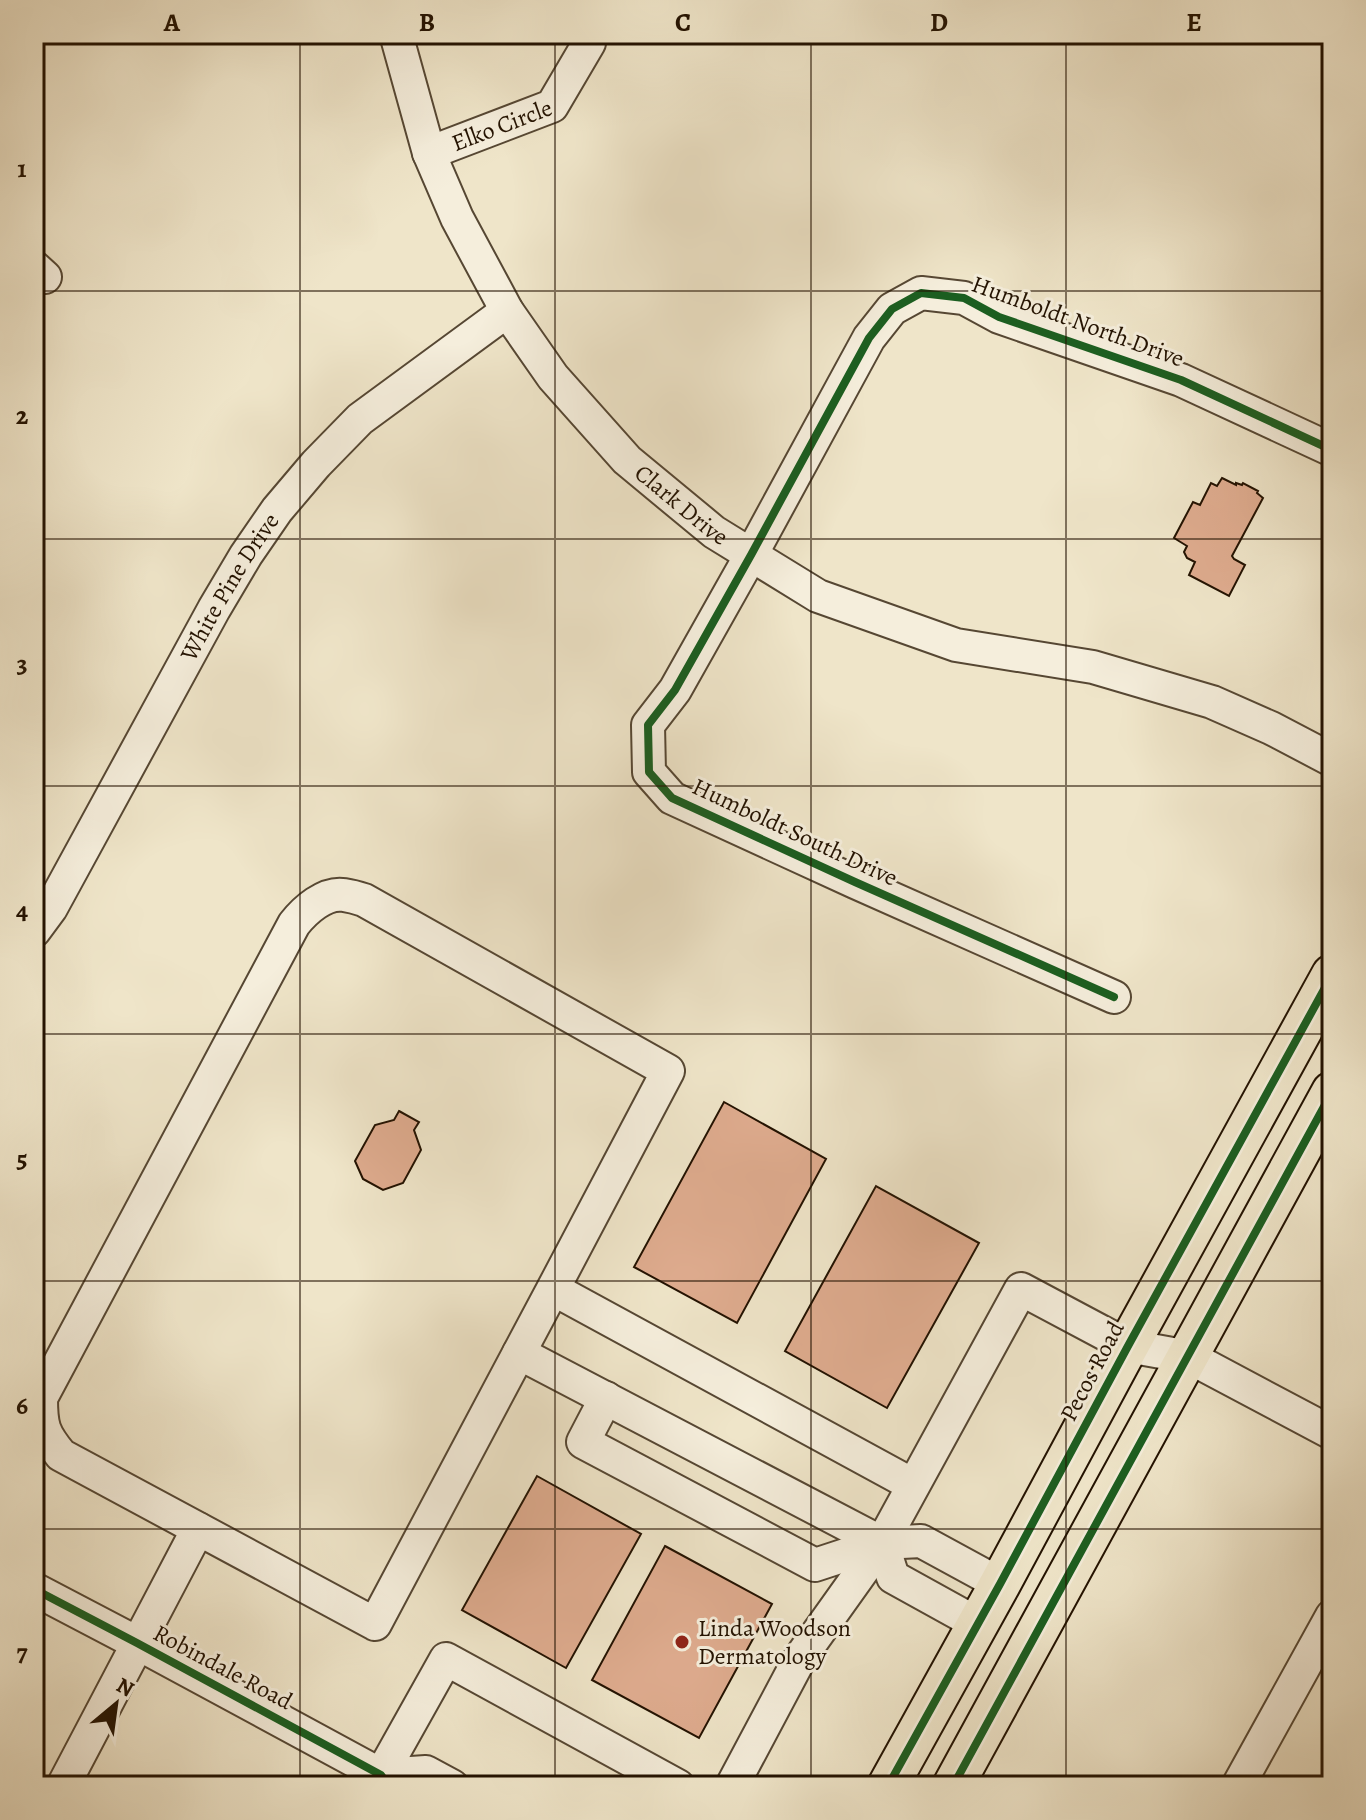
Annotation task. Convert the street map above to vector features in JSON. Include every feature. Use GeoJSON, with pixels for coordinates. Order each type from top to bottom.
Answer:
{"type":"FeatureCollection","features":[{"type":"Feature","properties":{"kind":"main road","name":"Pecos Road"},"geometry":{"type":"LineString","coordinates":[[888,1786],[1332,975]]}},
{"type":"Feature","properties":{"kind":"main road"},"geometry":{"type":"LineString","coordinates":[[953,1786],[1332,1092]]}},
{"type":"Feature","properties":{"kind":"street","name":"Clark Drive"},"geometry":{"type":"LineString","coordinates":[[396,34],[429,153],[457,218],[507,311],[553,377],[627,460],[714,532],[818,596],[956,645],[1093,667],[1212,702],[1332,760]]}},
{"type":"Feature","properties":{"kind":"street","name":"Elko Circle"},"geometry":{"type":"LineString","coordinates":[[429,153],[552,106],[589,43]]}},
{"type":"Feature","properties":{"kind":"street","name":"Humboldt North Drive"},"geometry":{"type":"LineString","coordinates":[[751,555],[869,338],[892,309],[921,293],[964,298],[999,317],[1181,380],[1332,450]]}},
{"type":"Feature","properties":{"kind":"street","name":"White Pine Drive"},"geometry":{"type":"LineString","coordinates":[[34,931],[51,908],[214,609],[277,510],[360,419],[507,311]]}},
{"type":"Feature","properties":{"kind":"street","name":"Humboldt South Drive"},"geometry":{"type":"LineString","coordinates":[[751,555],[675,690],[648,725],[649,772],[672,798],[1114,997]]}},
{"type":"Feature","properties":{"kind":"street"},"geometry":{"type":"LineString","coordinates":[[341,894],[364,900],[668,1071],[519,1353],[375,1624],[61,1455],[47,1437],[41,1419],[41,1398],[294,924],[302,913],[322,899],[341,894]]}},
{"type":"Feature","properties":{"kind":"street"},"geometry":{"type":"LineString","coordinates":[[553,1289],[913,1485]]}},
{"type":"Feature","properties":{"kind":"street"},"geometry":{"type":"LineString","coordinates":[[732,1786],[800,1658],[882,1543],[1021,1289],[1128,1346],[1189,1357],[1332,1433]]}},
{"type":"Feature","properties":{"kind":"street"},"geometry":{"type":"LineString","coordinates":[[519,1353],[882,1543],[893,1577],[978,1624]]}},
{"type":"Feature","properties":{"kind":"street"},"geometry":{"type":"LineString","coordinates":[[606,1398],[583,1442],[815,1565],[882,1543],[921,1541],[1000,1584]]}},
{"type":"Feature","properties":{"kind":"street"},"geometry":{"type":"LineString","coordinates":[[63,1786],[198,1529]]}},
{"type":"Feature","properties":{"kind":"street","name":"Robindale Road"},"geometry":{"type":"LineString","coordinates":[[34,1589],[385,1780]]}},
{"type":"Feature","properties":{"kind":"street"},"geometry":{"type":"LineString","coordinates":[[1238,1786],[1332,1616]]}},
{"type":"Feature","properties":{"kind":"street"},"geometry":{"type":"LineString","coordinates":[[385,1780],[446,1659],[678,1786]]}},
{"type":"Feature","properties":{"kind":"street"},"geometry":{"type":"LineString","coordinates":[[385,1780],[426,1772],[452,1786]]}},
{"type":"Feature","properties":{"kind":"building"},"geometry":{"type":"Polygon","coordinates":[[[1222,478],[1236,485],[1243,483],[1258,491],[1263,498],[1232,556],[1245,565],[1229,596],[1189,575],[1195,562],[1187,558],[1184,552],[1187,546],[1174,538],[1193,502],[1200,505],[1211,483],[1217,486],[1222,478]]]}},
{"type":"Feature","properties":{"kind":"building"},"geometry":{"type":"Polygon","coordinates":[[[724,1102],[826,1159],[737,1323],[634,1267],[724,1102]]]}},
{"type":"Feature","properties":{"kind":"building"},"geometry":{"type":"Polygon","coordinates":[[[399,1111],[419,1122],[414,1130],[421,1150],[403,1183],[383,1190],[363,1179],[355,1161],[375,1125],[394,1120],[399,1111]]]}},
{"type":"Feature","properties":{"kind":"building"},"geometry":{"type":"Polygon","coordinates":[[[876,1186],[979,1243],[887,1408],[785,1351],[876,1186]]]}},
{"type":"Feature","properties":{"kind":"building"},"geometry":{"type":"Polygon","coordinates":[[[537,1476],[641,1534],[566,1668],[462,1610],[537,1476]]]}},
{"type":"Feature","properties":{"kind":"building","name":"Linda Woodson Dermatology"},"geometry":{"type":"Polygon","coordinates":[[[665,1546],[772,1604],[699,1738],[592,1680],[665,1546]]]}},
{"type":"Feature","properties":{"kind":"cycle path"},"geometry":{"type":"LineString","coordinates":[[1114,997],[672,798],[649,772],[648,725],[675,690],[869,338],[892,309],[921,293],[964,298],[999,317],[1181,380],[1332,450]]}},
{"type":"Feature","properties":{"kind":"cycle path"},"geometry":{"type":"LineString","coordinates":[[888,1786],[1332,975]]}},
{"type":"Feature","properties":{"kind":"cycle path"},"geometry":{"type":"LineString","coordinates":[[953,1786],[1332,1092]]}},
{"type":"Feature","properties":{"kind":"cycle path"},"geometry":{"type":"LineString","coordinates":[[34,1589],[381,1775],[389,1786]]}},
{"type":"Feature","properties":{"kind":"place","name":"Linda Woodson Dermatology"},"geometry":{"type":"Point","coordinates":[682,1642]}}]}
